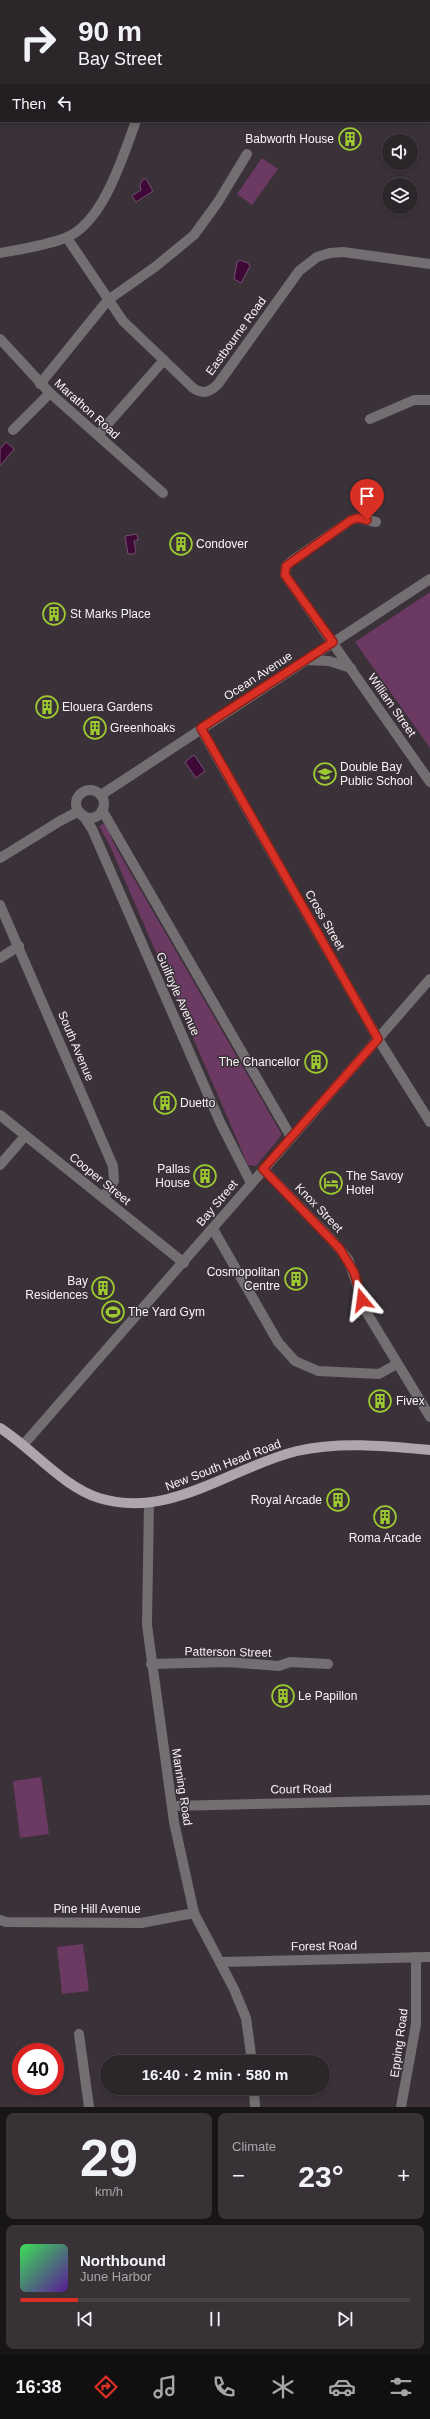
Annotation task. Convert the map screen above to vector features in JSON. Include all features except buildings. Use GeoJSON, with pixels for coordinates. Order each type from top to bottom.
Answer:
{"type":"FeatureCollection","features":[{"type":"Feature","properties":{"kind":"main road","name":"New South Head Road"},"geometry":{"type":"LineString","coordinates":[[0,1428],[24,1444],[72,1484],[97,1497],[119,1502],[150,1503],[172,1499],[277,1457],[310,1448],[356,1446],[430,1450]]}},
{"type":"Feature","properties":{"kind":"street"},"geometry":{"type":"LineString","coordinates":[[0,253],[67,238],[92,218],[101,205],[136,122]]}},
{"type":"Feature","properties":{"kind":"street"},"geometry":{"type":"LineString","coordinates":[[40,384],[108,300],[155,267],[194,235],[218,202],[247,154]]}},
{"type":"Feature","properties":{"kind":"street","name":"Eastbourne Road"},"geometry":{"type":"LineString","coordinates":[[67,238],[123,320],[199,392],[209,392],[214,388],[299,271],[317,257],[330,252],[344,252],[430,264]]}},
{"type":"Feature","properties":{"kind":"street","name":"Marathon Road"},"geometry":{"type":"LineString","coordinates":[[0,339],[40,384],[163,493]]}},
{"type":"Feature","properties":{"kind":"street"},"geometry":{"type":"LineString","coordinates":[[98,435],[164,360]]}},
{"type":"Feature","properties":{"kind":"street"},"geometry":{"type":"LineString","coordinates":[[13,430],[50,393]]}},
{"type":"Feature","properties":{"kind":"street"},"geometry":{"type":"LineString","coordinates":[[370,419],[414,400],[430,400]]}},
{"type":"Feature","properties":{"kind":"street","name":"William Street"},"geometry":{"type":"LineString","coordinates":[[376,522],[358,518],[351,520],[292,560],[286,566],[285,575],[430,782]]}},
{"type":"Feature","properties":{"kind":"street","name":"Ocean Avenue"},"geometry":{"type":"LineString","coordinates":[[101,795],[430,579]]}},
{"type":"Feature","properties":{"kind":"street"},"geometry":{"type":"LineString","coordinates":[[306,660],[329,661],[351,668]]}},
{"type":"Feature","properties":{"kind":"street","name":"Cross Street"},"geometry":{"type":"LineString","coordinates":[[201,728],[378,1039],[430,1122]]}},
{"type":"Feature","properties":{"kind":"street"},"geometry":{"type":"LineString","coordinates":[[0,858],[60,821],[81,813],[96,816],[102,810],[104,802],[101,795],[94,790],[80,794],[77,802],[81,813]]}},
{"type":"Feature","properties":{"kind":"street","name":"Guilfoyle Avenue"},"geometry":{"type":"LineString","coordinates":[[102,810],[291,1137]]}},
{"type":"Feature","properties":{"kind":"street","name":"Guilfoyle Avenue"},"geometry":{"type":"LineString","coordinates":[[81,813],[92,829],[220,1122],[251,1183]]}},
{"type":"Feature","properties":{"kind":"street","name":"South Avenue"},"geometry":{"type":"LineString","coordinates":[[0,905],[113,1166],[114,1181],[103,1198]]}},
{"type":"Feature","properties":{"kind":"street"},"geometry":{"type":"LineString","coordinates":[[0,958],[19,946]]}},
{"type":"Feature","properties":{"kind":"street","name":"Bay Street"},"geometry":{"type":"LineString","coordinates":[[24,1444],[184,1263],[263,1169],[430,979]]}},
{"type":"Feature","properties":{"kind":"street","name":"Cooper Street"},"geometry":{"type":"LineString","coordinates":[[0,1115],[184,1263]]}},
{"type":"Feature","properties":{"kind":"street"},"geometry":{"type":"LineString","coordinates":[[0,1165],[25,1136]]}},
{"type":"Feature","properties":{"kind":"street","name":"Knox Street"},"geometry":{"type":"LineString","coordinates":[[263,1169],[331,1239],[348,1259],[367,1313],[430,1417]]}},
{"type":"Feature","properties":{"kind":"street"},"geometry":{"type":"LineString","coordinates":[[213,1229],[257,1307],[289,1357],[308,1368],[349,1373],[379,1374],[397,1364]]}},
{"type":"Feature","properties":{"kind":"street","name":"Manning Road"},"geometry":{"type":"LineString","coordinates":[[150,1503],[147,1625],[151,1664],[172,1806],[194,1913],[234,1989],[246,2018],[251,2055]]}},
{"type":"Feature","properties":{"kind":"street","name":"Patterson Street"},"geometry":{"type":"LineString","coordinates":[[151,1664],[227,1662],[279,1666],[290,1662],[328,1664]]}},
{"type":"Feature","properties":{"kind":"street","name":"Court Road"},"geometry":{"type":"LineString","coordinates":[[172,1806],[430,1800]]}},
{"type":"Feature","properties":{"kind":"street","name":"Pine Hill Avenue"},"geometry":{"type":"LineString","coordinates":[[0,1920],[6,1922],[141,1923],[194,1913]]}},
{"type":"Feature","properties":{"kind":"street","name":"Epping Road"},"geometry":{"type":"LineString","coordinates":[[401,2107],[416,2024],[416,1957]]}},
{"type":"Feature","properties":{"kind":"street","name":"Forest Road"},"geometry":{"type":"LineString","coordinates":[[220,1962],[430,1957]]}},
{"type":"Feature","properties":{"kind":"street"},"geometry":{"type":"LineString","coordinates":[[79,2034],[89,2107]]}},
{"type":"Feature","properties":{"kind":"street"},"geometry":{"type":"LineString","coordinates":[[254,2095],[255,2107]]}},
{"type":"Feature","properties":{"kind":"shaded area"},"geometry":{"type":"Polygon","coordinates":[[[262,158],[278,169],[252,205],[237,194],[262,158]]]}},
{"type":"Feature","properties":{"kind":"shaded area"},"geometry":{"type":"Polygon","coordinates":[[[143,179],[146,179],[153,191],[136,202],[132,196],[141,190],[140,185],[143,179]]]}},
{"type":"Feature","properties":{"kind":"shaded area"},"geometry":{"type":"Polygon","coordinates":[[[240,260],[248,263],[250,266],[241,283],[234,279],[237,262],[240,260]]]}},
{"type":"Feature","properties":{"kind":"shaded area"},"geometry":{"type":"Polygon","coordinates":[[[6,442],[14,449],[0,466],[0,449],[6,442]]]}},
{"type":"Feature","properties":{"kind":"shaded area"},"geometry":{"type":"Polygon","coordinates":[[[137,534],[138,540],[134,541],[136,551],[134,554],[128,554],[125,536],[137,534]]]}},
{"type":"Feature","properties":{"kind":"shaded area"},"geometry":{"type":"Polygon","coordinates":[[[430,592],[430,748],[355,642],[430,592]]]}},
{"type":"Feature","properties":{"kind":"shaded area"},"geometry":{"type":"Polygon","coordinates":[[[194,755],[205,771],[196,778],[185,762],[194,755]]]}},
{"type":"Feature","properties":{"kind":"shaded area"},"geometry":{"type":"Polygon","coordinates":[[[105,823],[114,844],[281,1133],[281,1136],[256,1166],[248,1165],[110,846],[99,826],[105,823]]]}},
{"type":"Feature","properties":{"kind":"shaded area"},"geometry":{"type":"Polygon","coordinates":[[[41,1777],[49,1834],[20,1838],[13,1781],[41,1777]]]}},
{"type":"Feature","properties":{"kind":"shaded area"},"geometry":{"type":"Polygon","coordinates":[[[83,1944],[89,1991],[62,1994],[57,1947],[83,1944]]]}},
{"type":"Feature","properties":{"kind":"place","name":"Babworth House"},"geometry":{"type":"Point","coordinates":[350,139]}},
{"type":"Feature","properties":{"kind":"place","name":"Condover"},"geometry":{"type":"Point","coordinates":[181,544]}},
{"type":"Feature","properties":{"kind":"place","name":"St Marks Place"},"geometry":{"type":"Point","coordinates":[54,614]}},
{"type":"Feature","properties":{"kind":"place","name":"Elouera Gardens"},"geometry":{"type":"Point","coordinates":[47,707]}},
{"type":"Feature","properties":{"kind":"place","name":"Greenhoaks"},"geometry":{"type":"Point","coordinates":[95,728]}},
{"type":"Feature","properties":{"kind":"place","name":"Double Bay Public School"},"geometry":{"type":"Point","coordinates":[325,774]}},
{"type":"Feature","properties":{"kind":"place","name":"The Chancellor"},"geometry":{"type":"Point","coordinates":[316,1062]}},
{"type":"Feature","properties":{"kind":"place","name":"Duetto"},"geometry":{"type":"Point","coordinates":[165,1103]}},
{"type":"Feature","properties":{"kind":"place","name":"Pallas House"},"geometry":{"type":"Point","coordinates":[205,1176]}},
{"type":"Feature","properties":{"kind":"place","name":"The Savoy Hotel"},"geometry":{"type":"Point","coordinates":[331,1183]}},
{"type":"Feature","properties":{"kind":"place","name":"Cosmopolitan Centre"},"geometry":{"type":"Point","coordinates":[296,1279]}},
{"type":"Feature","properties":{"kind":"place","name":"Bay Residences"},"geometry":{"type":"Point","coordinates":[103,1288]}},
{"type":"Feature","properties":{"kind":"place","name":"The Yard Gym"},"geometry":{"type":"Point","coordinates":[113,1312]}},
{"type":"Feature","properties":{"kind":"place","name":"Fivex"},"geometry":{"type":"Point","coordinates":[380,1401]}},
{"type":"Feature","properties":{"kind":"place","name":"Royal Arcade"},"geometry":{"type":"Point","coordinates":[338,1500]}},
{"type":"Feature","properties":{"kind":"place","name":"Roma Arcade"},"geometry":{"type":"Point","coordinates":[385,1517]}},
{"type":"Feature","properties":{"kind":"place","name":"Le Papillon"},"geometry":{"type":"Point","coordinates":[283,1696]}},
{"type":"Feature","properties":{"kind":"route"},"geometry":{"type":"LineString","coordinates":[[362,1300],[354,1272],[348,1259],[323,1230],[263,1169],[378,1039],[201,728],[333,642],[285,575],[286,566],[292,560],[351,520],[358,518],[367,520]]}}]}
